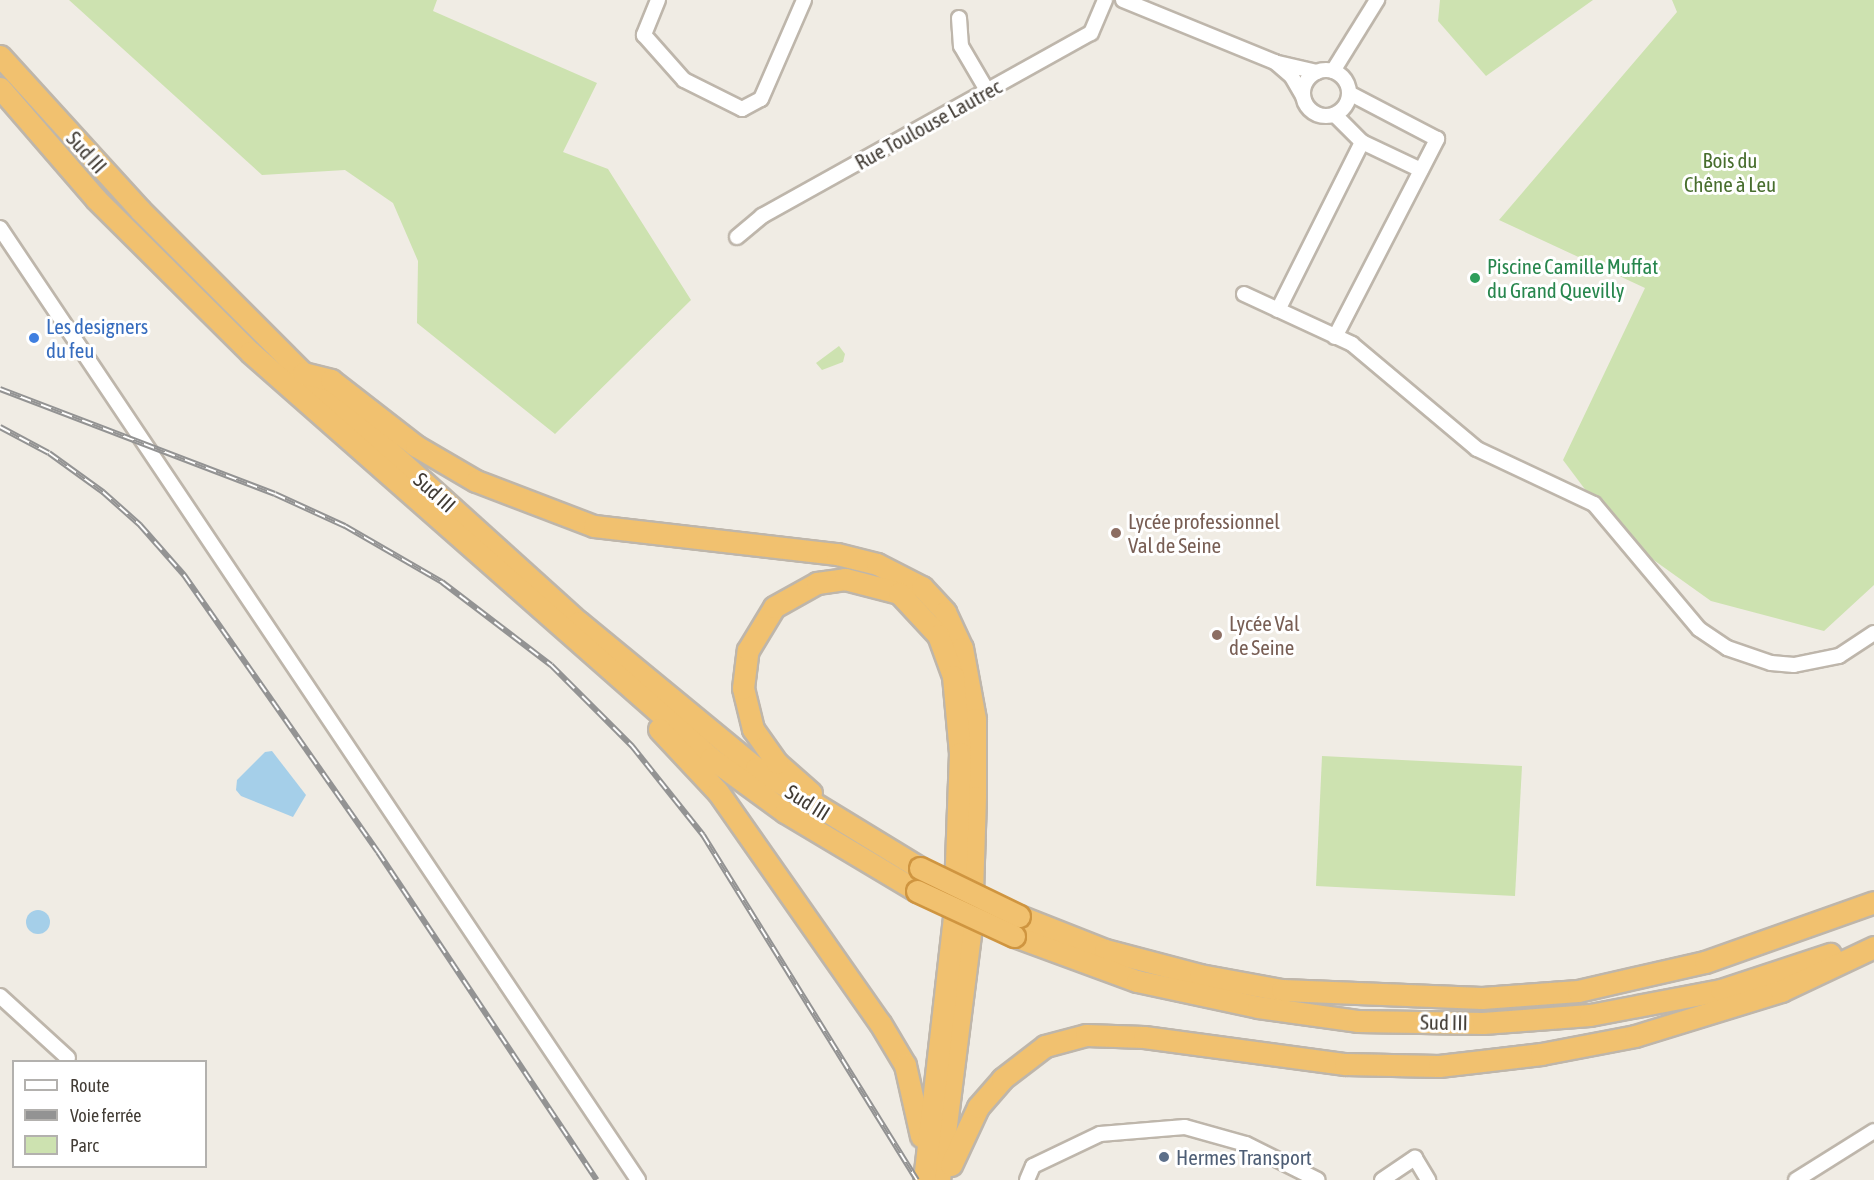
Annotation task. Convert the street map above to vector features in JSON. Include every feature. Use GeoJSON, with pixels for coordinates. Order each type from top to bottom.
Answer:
{"type":"FeatureCollection","features":[{"type":"Feature","properties":{"kind":"highway","name":"Sud III"},"geometry":{"type":"LineString","coordinates":[[0,56],[140,210],[303,373],[679,709],[788,791],[1016,926],[1137,981],[1258,1007],[1357,1022],[1483,1023],[1590,1015],[1721,990],[1874,936]]}},
{"type":"Feature","properties":{"kind":"highway","name":"Sud III"},"geometry":{"type":"LineString","coordinates":[[0,88],[96,199],[250,352],[711,758],[785,812],[916,891],[1016,926],[1105,950],[1270,988],[1362,997],[1482,998],[1578,991],[1705,962],[1874,902]]}},
{"type":"Feature","properties":{"kind":"highway"},"geometry":{"type":"LineString","coordinates":[[303,373],[331,380],[416,446],[476,481],[594,526],[837,554],[877,564],[922,587],[945,612],[962,648],[975,719],[975,797],[971,927],[939,1180]]}},
{"type":"Feature","properties":{"kind":"highway"},"geometry":{"type":"LineString","coordinates":[[849,827],[777,763],[753,729],[743,688],[748,650],[774,607],[817,583],[845,579],[899,592],[918,610],[938,636],[953,676],[960,753],[957,873],[924,1180]]}},
{"type":"Feature","properties":{"kind":"highway"},"geometry":{"type":"LineString","coordinates":[[637,693],[647,717],[718,792],[905,1065],[919,1114],[919,1180]]}},
{"type":"Feature","properties":{"kind":"highway"},"geometry":{"type":"LineString","coordinates":[[948,1180],[959,1139],[978,1107],[1002,1079],[1045,1046],[1086,1035],[1144,1036],[1345,1064],[1473,1062],[1635,1036],[1712,1016],[1781,991],[1874,948]]}},
{"type":"Feature","properties":{"kind":"street"},"geometry":{"type":"LineString","coordinates":[[658,0],[644,35],[684,80],[742,109],[761,99],[804,0]]}},
{"type":"Feature","properties":{"kind":"street","name":"Rue Toulouse Lautrec"},"geometry":{"type":"LineString","coordinates":[[737,237],[762,216],[1091,33],[1105,0]]}},
{"type":"Feature","properties":{"kind":"street"},"geometry":{"type":"LineString","coordinates":[[1123,0],[1275,62],[1317,72],[1333,71],[1344,80],[1349,93],[1345,107],[1335,115]]}},
{"type":"Feature","properties":{"kind":"street"},"geometry":{"type":"LineString","coordinates":[[1333,71],[1377,0]]}},
{"type":"Feature","properties":{"kind":"street"},"geometry":{"type":"LineString","coordinates":[[959,18],[961,46],[987,92]]}},
{"type":"Feature","properties":{"kind":"street"},"geometry":{"type":"LineString","coordinates":[[1275,62],[1292,77],[1312,112],[1335,115],[1362,142],[1421,170]]}},
{"type":"Feature","properties":{"kind":"street"},"geometry":{"type":"LineString","coordinates":[[1303,96],[1305,84],[1317,72]]}},
{"type":"Feature","properties":{"kind":"street"},"geometry":{"type":"LineString","coordinates":[[1335,337],[1437,139],[1349,93]]}},
{"type":"Feature","properties":{"kind":"street"},"geometry":{"type":"LineString","coordinates":[[1278,310],[1362,142]]}},
{"type":"Feature","properties":{"kind":"street"},"geometry":{"type":"LineString","coordinates":[[0,228],[638,1180]]}},
{"type":"Feature","properties":{"kind":"street"},"geometry":{"type":"LineString","coordinates":[[1244,294],[1352,345],[1477,449],[1594,504],[1700,629],[1727,648],[1771,663],[1794,665],[1839,656],[1874,633]]}},
{"type":"Feature","properties":{"kind":"street"},"geometry":{"type":"LineString","coordinates":[[0,996],[68,1058]]}},
{"type":"Feature","properties":{"kind":"street"},"geometry":{"type":"LineString","coordinates":[[1027,1180],[1033,1166],[1100,1134],[1185,1127],[1246,1143],[1318,1180]]}},
{"type":"Feature","properties":{"kind":"street"},"geometry":{"type":"LineString","coordinates":[[1796,1180],[1874,1131]]}},
{"type":"Feature","properties":{"kind":"street"},"geometry":{"type":"LineString","coordinates":[[1382,1180],[1415,1158],[1428,1180]]}},
{"type":"Feature","properties":{"kind":"green space"},"geometry":{"type":"Polygon","coordinates":[[[69,0],[437,0],[433,11],[597,83],[563,152],[608,169],[691,300],[555,434],[417,323],[418,261],[393,203],[345,170],[262,175],[69,0]]]}},
{"type":"Feature","properties":{"kind":"green space"},"geometry":{"type":"Polygon","coordinates":[[[1440,0],[1593,0],[1486,76],[1438,21],[1440,0]]]}},
{"type":"Feature","properties":{"kind":"green space","name":"Bois du Chêne à Leu"},"geometry":{"type":"Polygon","coordinates":[[[1672,0],[1874,0],[1874,585],[1824,631],[1711,601],[1620,536],[1563,460],[1645,288],[1499,220],[1677,12],[1672,0]]]}},
{"type":"Feature","properties":{"kind":"green space"},"geometry":{"type":"Polygon","coordinates":[[[839,346],[845,354],[843,362],[822,370],[816,363],[839,346]]]}},
{"type":"Feature","properties":{"kind":"green space"},"geometry":{"type":"Polygon","coordinates":[[[1322,756],[1522,766],[1515,896],[1316,886],[1322,756]]]}},
{"type":"Feature","properties":{"kind":"water"},"geometry":{"type":"Polygon","coordinates":[[[272,751],[306,795],[293,817],[241,796],[236,790],[237,780],[265,752],[272,751]]]}},
{"type":"Feature","properties":{"kind":"water"},"geometry":{"type":"Polygon","coordinates":[[[38,910],[43,911],[49,917],[49,927],[43,933],[38,934],[33,933],[27,927],[26,922],[27,917],[33,911],[38,910]]]}},
{"type":"Feature","properties":{"kind":"railway"},"geometry":{"type":"LineString","coordinates":[[0,389],[275,494],[345,526],[442,582],[551,665],[632,746],[703,835],[917,1180]]}},
{"type":"Feature","properties":{"kind":"railway"},"geometry":{"type":"LineString","coordinates":[[0,427],[49,453],[103,492],[140,525],[184,575],[378,852],[597,1180]]}},
{"type":"Feature","properties":{"kind":"place","name":"Piscine Camille Muffat du Grand Quevilly"},"geometry":{"type":"Point","coordinates":[1475,278]}},
{"type":"Feature","properties":{"kind":"place","name":"Les designers du feu"},"geometry":{"type":"Point","coordinates":[34,338]}},
{"type":"Feature","properties":{"kind":"place","name":"Lycée professionnel Val de Seine"},"geometry":{"type":"Point","coordinates":[1116,533]}},
{"type":"Feature","properties":{"kind":"place","name":"Lycée Val de Seine"},"geometry":{"type":"Point","coordinates":[1217,635]}},
{"type":"Feature","properties":{"kind":"place","name":"Hermes Transport"},"geometry":{"type":"Point","coordinates":[1164,1157]}}]}
